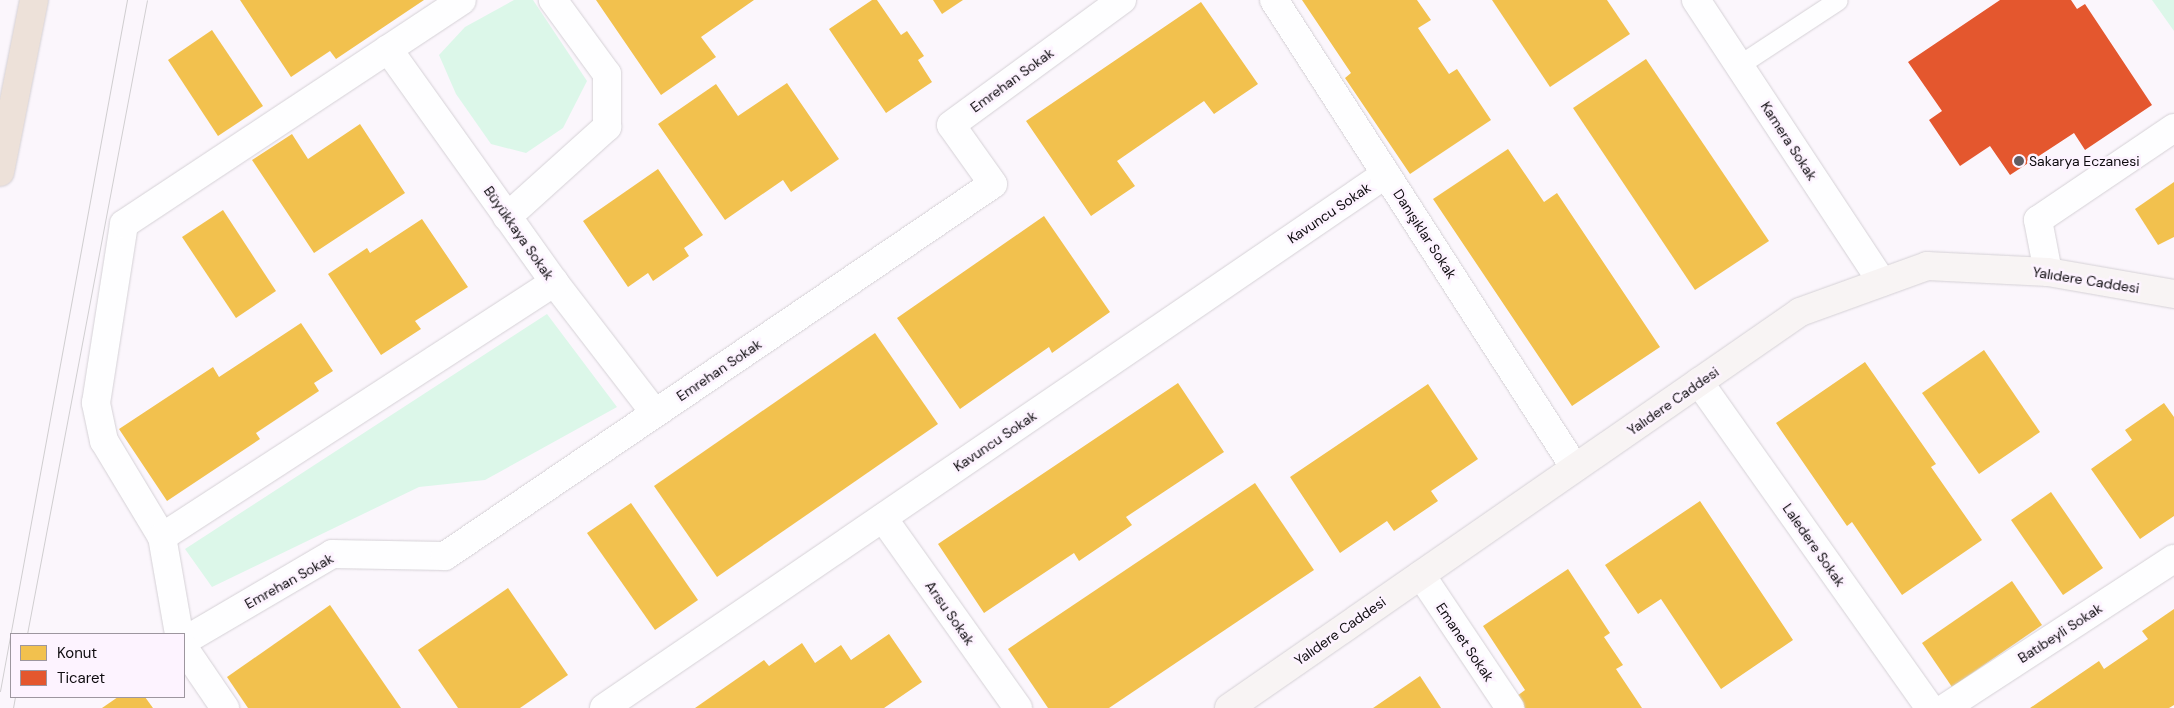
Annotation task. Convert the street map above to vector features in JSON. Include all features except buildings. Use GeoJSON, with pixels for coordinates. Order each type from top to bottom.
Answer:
{"type":"FeatureCollection","features":[{"type":"Feature","properties":{"kind":"highway"},"geometry":{"type":"LineString","coordinates":[[0,172],[34,4]]}},
{"type":"Feature","properties":{"kind":"street"},"geometry":{"type":"LineString","coordinates":[[179,633],[162,537],[104,441],[96,403],[124,224],[462,0]]}},
{"type":"Feature","properties":{"kind":"street"},"geometry":{"type":"LineString","coordinates":[[508,217],[607,127],[607,74],[553,0]]}},
{"type":"Feature","properties":{"kind":"street","name":"Emrehan Sokak"},"geometry":{"type":"LineString","coordinates":[[185,640],[332,554],[445,556],[993,184],[951,125],[1122,0]]}},
{"type":"Feature","properties":{"kind":"street","name":"Danışıklar Sokak"},"geometry":{"type":"LineString","coordinates":[[1274,0],[1575,468]]}},
{"type":"Feature","properties":{"kind":"street","name":"Kamera Sokak"},"geometry":{"type":"LineString","coordinates":[[1696,0],[1882,282]]}},
{"type":"Feature","properties":{"kind":"street","name":"Büyükkaya Sokak"},"geometry":{"type":"LineString","coordinates":[[388,49],[554,282],[655,413]]}},
{"type":"Feature","properties":{"kind":"street"},"geometry":{"type":"LineString","coordinates":[[2048,272],[2038,220],[2174,128]]}},
{"type":"Feature","properties":{"kind":"street","name":"Kavuncu Sokak"},"geometry":{"type":"LineString","coordinates":[[604,708],[1386,174]]}},
{"type":"Feature","properties":{"kind":"street","name":"Yalıdere Caddesi"},"geometry":{"type":"LineString","coordinates":[[1229,708],[1800,312],[1927,266],[2048,272],[2174,294]]}},
{"type":"Feature","properties":{"kind":"street"},"geometry":{"type":"LineString","coordinates":[[162,537],[554,282]]}},
{"type":"Feature","properties":{"kind":"street","name":"Laledere Sokak"},"geometry":{"type":"LineString","coordinates":[[1699,382],[1930,708]]}},
{"type":"Feature","properties":{"kind":"street","name":"Arısu Sokak"},"geometry":{"type":"LineString","coordinates":[[883,518],[1018,708]]}},
{"type":"Feature","properties":{"kind":"street","name":"Batıbeyli Sokak"},"geometry":{"type":"LineString","coordinates":[[1946,708],[2174,559]]}},
{"type":"Feature","properties":{"kind":"street","name":"Emanet Sokak"},"geometry":{"type":"LineString","coordinates":[[1421,575],[1510,708]]}},
{"type":"Feature","properties":{"kind":"street"},"geometry":{"type":"LineString","coordinates":[[185,649],[225,708]]}},
{"type":"Feature","properties":{"kind":"lane"},"geometry":{"type":"LineString","coordinates":[[1739,65],[1838,0]]}},
{"type":"Feature","properties":{"kind":"green space"},"geometry":{"type":"Polygon","coordinates":[[[514,0],[533,0],[587,81],[563,128],[526,153],[491,144],[456,94],[439,55],[465,27],[514,0]]]}},
{"type":"Feature","properties":{"kind":"green space"},"geometry":{"type":"Polygon","coordinates":[[[2152,0],[2174,0],[2174,31],[2152,0]]]}},
{"type":"Feature","properties":{"kind":"green space"},"geometry":{"type":"Polygon","coordinates":[[[547,314],[617,407],[485,480],[419,487],[212,587],[185,549],[547,314]]]}},
{"type":"Feature","properties":{"kind":"tram line"},"geometry":{"type":"LineString","coordinates":[[11,633],[127,0]]}},
{"type":"Feature","properties":{"kind":"tram line"},"geometry":{"type":"LineString","coordinates":[[27,633],[147,0]]}},
{"type":"Feature","properties":{"kind":"tram line"},"geometry":{"type":"LineString","coordinates":[[0,691],[10,637]]}},
{"type":"Feature","properties":{"kind":"tram line"},"geometry":{"type":"LineString","coordinates":[[13,708],[15,698]]}},
{"type":"Feature","properties":{"kind":"place","name":"Sakarya Eczanesi"},"geometry":{"type":"Point","coordinates":[2019,161]}}]}
